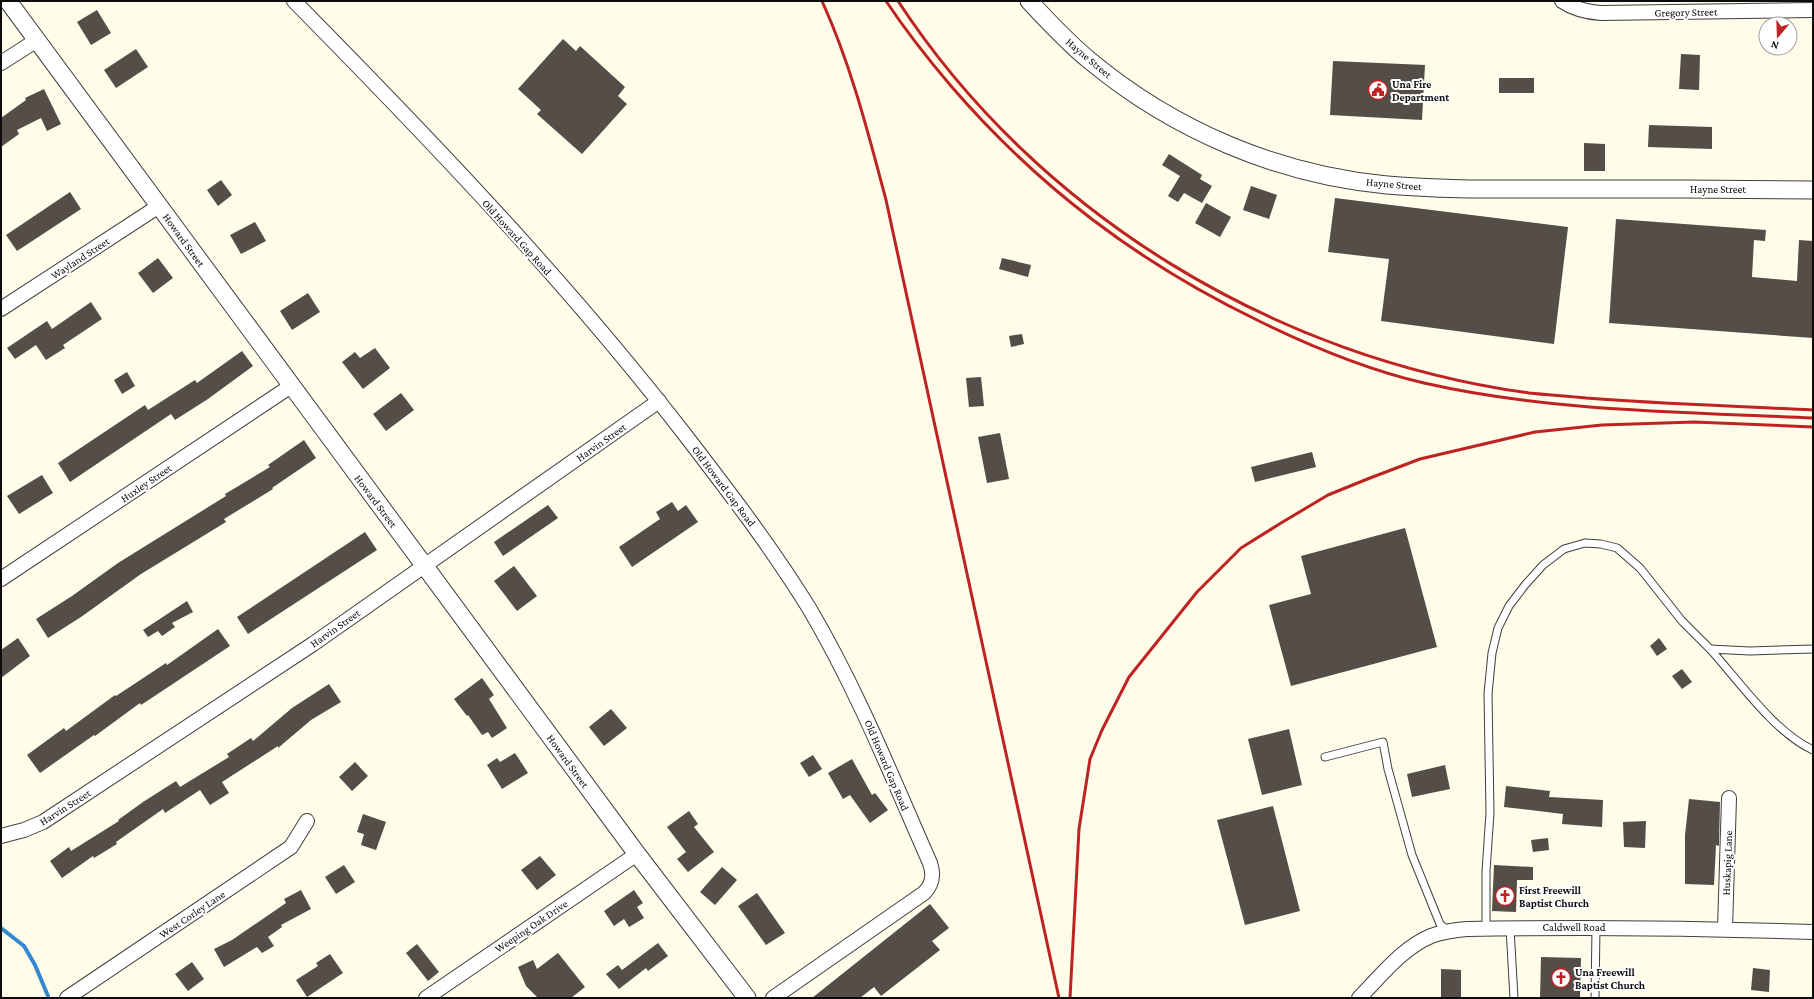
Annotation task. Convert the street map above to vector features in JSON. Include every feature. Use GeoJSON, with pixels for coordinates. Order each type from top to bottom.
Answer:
{"type":"FeatureCollection","features":[{"type":"Feature","properties":{"kind":"street","name":"Howard Street"},"geometry":{"type":"LineString","coordinates":[[8,1],[637,854],[747,998]]}},
{"type":"Feature","properties":{"kind":"street","name":"Old Howard Gap Road"},"geometry":{"type":"LineString","coordinates":[[294,1],[455,168],[534,255],[659,401],[721,481],[770,549],[809,609],[844,672],[865,714],[933,869],[932,882],[924,893],[773,998]]}},
{"type":"Feature","properties":{"kind":"street","name":"Hayne Street"},"geometry":{"type":"LineString","coordinates":[[1029,1],[1066,40],[1088,60],[1130,91],[1172,118],[1236,148],[1285,165],[1336,178],[1388,185],[1477,188],[1813,190]]}},
{"type":"Feature","properties":{"kind":"street","name":"Gregory Street"},"geometry":{"type":"LineString","coordinates":[[1562,1],[1569,6],[1584,12],[1601,13],[1813,10]]}},
{"type":"Feature","properties":{"kind":"street"},"geometry":{"type":"LineString","coordinates":[[1,63],[37,40]]}},
{"type":"Feature","properties":{"kind":"street","name":"Wayland Street"},"geometry":{"type":"LineString","coordinates":[[1,309],[159,206]]}},
{"type":"Feature","properties":{"kind":"street","name":"Huxley Street"},"geometry":{"type":"LineString","coordinates":[[1,579],[292,386]]}},
{"type":"Feature","properties":{"kind":"street","name":"Harvin Street"},"geometry":{"type":"LineString","coordinates":[[1,836],[24,830],[43,822],[313,644],[659,401]]}},
{"type":"Feature","properties":{"kind":"street","name":"Huskapig Lane"},"geometry":{"type":"LineString","coordinates":[[1725,929],[1729,798]]}},
{"type":"Feature","properties":{"kind":"street","name":"West Corley Lane"},"geometry":{"type":"LineString","coordinates":[[67,998],[291,847],[307,821]]}},
{"type":"Feature","properties":{"kind":"street","name":"Weeping Oak Drive"},"geometry":{"type":"LineString","coordinates":[[426,998],[637,854]]}},
{"type":"Feature","properties":{"kind":"street","name":"Caldwell Road"},"geometry":{"type":"LineString","coordinates":[[1359,998],[1399,958],[1414,946],[1430,937],[1448,931],[1510,928],[1596,927],[1813,932]]}},
{"type":"Feature","properties":{"kind":"lane"},"geometry":{"type":"LineString","coordinates":[[1486,929],[1486,871],[1490,813],[1488,694],[1492,653],[1501,623],[1509,606],[1543,565],[1564,549],[1584,543],[1601,544],[1617,548],[1640,568],[1682,621],[1710,649],[1776,725],[1802,745],[1813,750]]}},
{"type":"Feature","properties":{"kind":"lane"},"geometry":{"type":"LineString","coordinates":[[1710,649],[1750,651],[1813,648]]}},
{"type":"Feature","properties":{"kind":"lane"},"geometry":{"type":"LineString","coordinates":[[1325,757],[1383,742],[1388,769],[1412,855],[1440,924],[1448,931]]}},
{"type":"Feature","properties":{"kind":"lane"},"geometry":{"type":"LineString","coordinates":[[1595,998],[1596,927]]}},
{"type":"Feature","properties":{"kind":"lane"},"geometry":{"type":"LineString","coordinates":[[1510,928],[1514,998]]}},
{"type":"Feature","properties":{"kind":"building"},"geometry":{"type":"Polygon","coordinates":[[[97,10],[111,33],[91,45],[77,22],[97,10]]]}},
{"type":"Feature","properties":{"kind":"building"},"geometry":{"type":"Polygon","coordinates":[[[563,39],[576,51],[580,46],[625,87],[618,96],[627,104],[582,154],[537,114],[541,110],[518,89],[563,39]]]}},
{"type":"Feature","properties":{"kind":"building"},"geometry":{"type":"Polygon","coordinates":[[[136,49],[148,67],[116,88],[104,70],[136,49]]]}},
{"type":"Feature","properties":{"kind":"building"},"geometry":{"type":"Polygon","coordinates":[[[1681,54],[1700,55],[1699,90],[1679,89],[1681,54]]]}},
{"type":"Feature","properties":{"kind":"building","name":"Una Fire Department"},"geometry":{"type":"Polygon","coordinates":[[[1333,61],[1425,65],[1422,120],[1330,115],[1333,61]]]}},
{"type":"Feature","properties":{"kind":"building"},"geometry":{"type":"Polygon","coordinates":[[[1499,78],[1534,78],[1534,93],[1499,93],[1499,78]]]}},
{"type":"Feature","properties":{"kind":"building"},"geometry":{"type":"Polygon","coordinates":[[[44,89],[61,124],[47,131],[41,118],[17,130],[19,134],[1,147],[1,118],[26,100],[25,98],[44,89]]]}},
{"type":"Feature","properties":{"kind":"building"},"geometry":{"type":"Polygon","coordinates":[[[1649,125],[1712,127],[1712,149],[1648,147],[1649,125]]]}},
{"type":"Feature","properties":{"kind":"building"},"geometry":{"type":"Polygon","coordinates":[[[1584,143],[1605,144],[1605,171],[1584,171],[1584,143]]]}},
{"type":"Feature","properties":{"kind":"building"},"geometry":{"type":"Polygon","coordinates":[[[1169,154],[1202,175],[1200,179],[1212,186],[1202,203],[1184,193],[1178,202],[1168,196],[1180,176],[1162,165],[1169,154]]]}},
{"type":"Feature","properties":{"kind":"building"},"geometry":{"type":"Polygon","coordinates":[[[221,180],[232,195],[218,206],[207,190],[221,180]]]}},
{"type":"Feature","properties":{"kind":"building"},"geometry":{"type":"Polygon","coordinates":[[[1251,186],[1277,195],[1269,219],[1243,210],[1251,186]]]}},
{"type":"Feature","properties":{"kind":"building"},"geometry":{"type":"Polygon","coordinates":[[[70,192],[81,209],[17,251],[6,235],[70,192]]]}},
{"type":"Feature","properties":{"kind":"building"},"geometry":{"type":"Polygon","coordinates":[[[1335,198],[1568,227],[1554,344],[1381,321],[1389,259],[1328,252],[1335,198]]]}},
{"type":"Feature","properties":{"kind":"building"},"geometry":{"type":"Polygon","coordinates":[[[1206,203],[1231,217],[1220,237],[1195,223],[1206,203]]]}},
{"type":"Feature","properties":{"kind":"building"},"geometry":{"type":"Polygon","coordinates":[[[1616,219],[1766,230],[1765,241],[1754,240],[1752,277],[1797,281],[1799,240],[1813,241],[1813,338],[1609,323],[1616,219]]]}},
{"type":"Feature","properties":{"kind":"building"},"geometry":{"type":"Polygon","coordinates":[[[255,222],[266,241],[241,254],[230,235],[255,222]]]}},
{"type":"Feature","properties":{"kind":"building"},"geometry":{"type":"Polygon","coordinates":[[[158,258],[173,278],[153,293],[138,273],[158,258]]]}},
{"type":"Feature","properties":{"kind":"building"},"geometry":{"type":"Polygon","coordinates":[[[1002,258],[1031,265],[1028,277],[999,269],[1002,258]]]}},
{"type":"Feature","properties":{"kind":"building"},"geometry":{"type":"Polygon","coordinates":[[[308,293],[320,312],[292,330],[280,311],[308,293]]]}},
{"type":"Feature","properties":{"kind":"building"},"geometry":{"type":"Polygon","coordinates":[[[91,302],[102,319],[63,345],[65,348],[46,360],[36,345],[15,359],[7,348],[47,321],[52,329],[91,302]]]}},
{"type":"Feature","properties":{"kind":"building"},"geometry":{"type":"Polygon","coordinates":[[[1022,334],[1024,344],[1011,347],[1009,336],[1022,334]]]}},
{"type":"Feature","properties":{"kind":"building"},"geometry":{"type":"Polygon","coordinates":[[[375,348],[390,368],[363,389],[342,362],[355,352],[360,358],[375,348]]]}},
{"type":"Feature","properties":{"kind":"building"},"geometry":{"type":"Polygon","coordinates":[[[242,351],[253,366],[208,399],[175,420],[171,414],[70,482],[58,463],[145,405],[148,410],[195,380],[197,383],[242,351]]]}},
{"type":"Feature","properties":{"kind":"building"},"geometry":{"type":"Polygon","coordinates":[[[127,372],[135,386],[122,394],[114,380],[127,372]]]}},
{"type":"Feature","properties":{"kind":"building"},"geometry":{"type":"Polygon","coordinates":[[[981,377],[984,406],[969,407],[966,378],[981,377]]]}},
{"type":"Feature","properties":{"kind":"building"},"geometry":{"type":"Polygon","coordinates":[[[401,393],[414,410],[386,431],[373,414],[401,393]]]}},
{"type":"Feature","properties":{"kind":"building"},"geometry":{"type":"Polygon","coordinates":[[[1000,433],[1009,479],[987,483],[978,437],[1000,433]]]}},
{"type":"Feature","properties":{"kind":"building"},"geometry":{"type":"Polygon","coordinates":[[[304,440],[316,458],[272,488],[273,489],[224,519],[226,522],[141,574],[81,617],[48,638],[36,619],[72,596],[118,563],[226,496],[225,494],[270,467],[268,465],[304,440]]]}},
{"type":"Feature","properties":{"kind":"building"},"geometry":{"type":"Polygon","coordinates":[[[1312,452],[1316,467],[1255,482],[1251,467],[1312,452]]]}},
{"type":"Feature","properties":{"kind":"building"},"geometry":{"type":"Polygon","coordinates":[[[42,475],[53,493],[19,514],[7,496],[42,475]]]}},
{"type":"Feature","properties":{"kind":"building"},"geometry":{"type":"Polygon","coordinates":[[[672,502],[678,511],[686,505],[698,522],[632,567],[619,547],[660,519],[656,512],[672,502]]]}},
{"type":"Feature","properties":{"kind":"building"},"geometry":{"type":"Polygon","coordinates":[[[548,505],[558,518],[503,556],[494,542],[548,505]]]}},
{"type":"Feature","properties":{"kind":"building"},"geometry":{"type":"Polygon","coordinates":[[[1405,528],[1437,647],[1291,686],[1269,605],[1311,594],[1301,556],[1405,528]]]}},
{"type":"Feature","properties":{"kind":"building"},"geometry":{"type":"Polygon","coordinates":[[[365,532],[377,550],[248,634],[237,617],[365,532]]]}},
{"type":"Feature","properties":{"kind":"building"},"geometry":{"type":"Polygon","coordinates":[[[514,566],[537,596],[517,611],[494,581],[514,566]]]}},
{"type":"Feature","properties":{"kind":"building"},"geometry":{"type":"Polygon","coordinates":[[[187,601],[193,612],[172,623],[175,627],[162,636],[158,631],[148,637],[143,630],[187,601]]]}},
{"type":"Feature","properties":{"kind":"building"},"geometry":{"type":"Polygon","coordinates":[[[218,629],[230,646],[141,705],[140,703],[95,736],[94,735],[40,773],[27,755],[64,728],[66,731],[115,695],[116,696],[166,663],[167,665],[218,629]]]}},
{"type":"Feature","properties":{"kind":"building"},"geometry":{"type":"Polygon","coordinates":[[[18,638],[30,656],[1,678],[1,650],[18,638]]]}},
{"type":"Feature","properties":{"kind":"building"},"geometry":{"type":"Polygon","coordinates":[[[1659,638],[1667,649],[1657,656],[1650,646],[1659,638]]]}},
{"type":"Feature","properties":{"kind":"building"},"geometry":{"type":"Polygon","coordinates":[[[1682,669],[1692,682],[1682,689],[1672,676],[1682,669]]]}},
{"type":"Feature","properties":{"kind":"building"},"geometry":{"type":"Polygon","coordinates":[[[482,678],[494,695],[489,699],[507,728],[492,738],[488,732],[482,735],[468,715],[467,716],[454,699],[482,678]]]}},
{"type":"Feature","properties":{"kind":"building"},"geometry":{"type":"Polygon","coordinates":[[[329,684],[341,702],[311,720],[278,748],[278,746],[222,782],[229,793],[210,805],[200,790],[165,813],[163,809],[116,842],[117,844],[94,858],[93,856],[62,878],[50,861],[69,847],[71,851],[119,821],[118,820],[143,802],[176,781],[180,787],[229,757],[227,754],[251,738],[253,741],[292,708],[329,684]]]}},
{"type":"Feature","properties":{"kind":"building"},"geometry":{"type":"Polygon","coordinates":[[[611,709],[627,728],[604,746],[589,727],[611,709]]]}},
{"type":"Feature","properties":{"kind":"building"},"geometry":{"type":"Polygon","coordinates":[[[1289,729],[1302,785],[1262,795],[1248,739],[1289,729]]]}},
{"type":"Feature","properties":{"kind":"building"},"geometry":{"type":"Polygon","coordinates":[[[515,753],[528,773],[502,789],[487,765],[497,758],[500,762],[515,753]]]}},
{"type":"Feature","properties":{"kind":"building"},"geometry":{"type":"Polygon","coordinates":[[[813,755],[822,769],[809,777],[800,763],[813,755]]]}},
{"type":"Feature","properties":{"kind":"building"},"geometry":{"type":"Polygon","coordinates":[[[852,759],[872,795],[875,793],[888,810],[870,823],[850,795],[843,799],[828,773],[852,759]]]}},
{"type":"Feature","properties":{"kind":"building"},"geometry":{"type":"Polygon","coordinates":[[[355,762],[368,776],[352,791],[339,777],[355,762]]]}},
{"type":"Feature","properties":{"kind":"building"},"geometry":{"type":"Polygon","coordinates":[[[1445,765],[1450,789],[1412,797],[1407,774],[1445,765]]]}},
{"type":"Feature","properties":{"kind":"building"},"geometry":{"type":"Polygon","coordinates":[[[1506,786],[1550,791],[1549,797],[1603,800],[1602,827],[1562,824],[1563,814],[1504,807],[1506,786]]]}},
{"type":"Feature","properties":{"kind":"building"},"geometry":{"type":"Polygon","coordinates":[[[1689,799],[1720,802],[1719,846],[1716,845],[1714,885],[1685,884],[1685,835],[1689,799]]]}},
{"type":"Feature","properties":{"kind":"building"},"geometry":{"type":"Polygon","coordinates":[[[1273,806],[1300,911],[1245,925],[1217,820],[1273,806]]]}},
{"type":"Feature","properties":{"kind":"building"},"geometry":{"type":"Polygon","coordinates":[[[689,811],[698,824],[694,827],[714,852],[688,872],[677,859],[686,852],[667,827],[689,811]]]}},
{"type":"Feature","properties":{"kind":"building"},"geometry":{"type":"Polygon","coordinates":[[[363,814],[386,822],[376,850],[361,845],[364,834],[357,832],[363,814]]]}},
{"type":"Feature","properties":{"kind":"building"},"geometry":{"type":"Polygon","coordinates":[[[1646,821],[1645,848],[1624,847],[1623,822],[1646,821]]]}},
{"type":"Feature","properties":{"kind":"building"},"geometry":{"type":"Polygon","coordinates":[[[1548,838],[1549,850],[1533,852],[1531,840],[1548,838]]]}},
{"type":"Feature","properties":{"kind":"building"},"geometry":{"type":"Polygon","coordinates":[[[540,856],[556,875],[537,890],[521,870],[540,856]]]}},
{"type":"Feature","properties":{"kind":"building"},"geometry":{"type":"Polygon","coordinates":[[[344,865],[355,882],[336,894],[325,877],[344,865]]]}},
{"type":"Feature","properties":{"kind":"building","name":"First Freewill Baptist Church"},"geometry":{"type":"Polygon","coordinates":[[[1494,865],[1533,867],[1533,880],[1517,880],[1516,912],[1492,911],[1494,865]]]}},
{"type":"Feature","properties":{"kind":"building"},"geometry":{"type":"Polygon","coordinates":[[[722,867],[737,880],[715,905],[700,892],[722,867]]]}},
{"type":"Feature","properties":{"kind":"building"},"geometry":{"type":"Polygon","coordinates":[[[301,890],[311,909],[281,925],[282,927],[268,937],[274,946],[262,953],[257,947],[224,967],[214,949],[232,940],[286,903],[284,899],[301,890]]]}},
{"type":"Feature","properties":{"kind":"building"},"geometry":{"type":"Polygon","coordinates":[[[634,890],[643,903],[637,907],[644,918],[629,927],[624,919],[614,926],[604,911],[634,890]]]}},
{"type":"Feature","properties":{"kind":"building"},"geometry":{"type":"Polygon","coordinates":[[[757,893],[785,933],[766,945],[738,906],[757,893]]]}},
{"type":"Feature","properties":{"kind":"building"},"geometry":{"type":"Polygon","coordinates":[[[930,904],[949,928],[932,941],[940,950],[881,996],[874,987],[860,998],[812,998],[930,904]]]}},
{"type":"Feature","properties":{"kind":"building"},"geometry":{"type":"Polygon","coordinates":[[[658,943],[668,956],[648,971],[646,968],[619,989],[606,974],[618,965],[622,970],[658,943]]]}},
{"type":"Feature","properties":{"kind":"building"},"geometry":{"type":"Polygon","coordinates":[[[417,944],[439,972],[428,981],[406,953],[417,944]]]}},
{"type":"Feature","properties":{"kind":"building"},"geometry":{"type":"Polygon","coordinates":[[[558,953],[585,987],[571,998],[538,998],[526,986],[518,967],[533,960],[537,969],[558,953]]]}},
{"type":"Feature","properties":{"kind":"building"},"geometry":{"type":"Polygon","coordinates":[[[330,954],[343,973],[307,997],[296,980],[318,966],[316,963],[330,954]]]}},
{"type":"Feature","properties":{"kind":"building","name":"Una Freewill Baptist Church"},"geometry":{"type":"Polygon","coordinates":[[[1541,957],[1581,958],[1580,998],[1540,998],[1541,957]]]}},
{"type":"Feature","properties":{"kind":"building"},"geometry":{"type":"Polygon","coordinates":[[[192,962],[204,979],[188,991],[175,974],[192,962]]]}},
{"type":"Feature","properties":{"kind":"building"},"geometry":{"type":"Polygon","coordinates":[[[1753,968],[1770,970],[1769,992],[1751,990],[1753,968]]]}},
{"type":"Feature","properties":{"kind":"building"},"geometry":{"type":"Polygon","coordinates":[[[1441,969],[1461,970],[1461,998],[1441,998],[1441,969]]]}},
{"type":"Feature","properties":{"kind":"waterway"},"geometry":{"type":"LineString","coordinates":[[1,928],[24,946],[35,965],[48,996]]}},
{"type":"Feature","properties":{"kind":"railway"},"geometry":{"type":"LineString","coordinates":[[822,1],[850,74],[886,200],[1059,998]]}},
{"type":"Feature","properties":{"kind":"railway"},"geometry":{"type":"LineString","coordinates":[[886,1],[917,45],[951,86],[1019,158],[1055,190],[1132,248],[1173,274],[1215,298],[1299,340],[1361,365],[1403,378],[1472,393],[1520,400],[1618,409],[1813,418]]}},
{"type":"Feature","properties":{"kind":"railway"},"geometry":{"type":"LineString","coordinates":[[898,1],[955,78],[1020,148],[1092,210],[1171,264],[1255,310],[1343,347],[1435,375],[1529,393],[1643,402],[1813,410]]}},
{"type":"Feature","properties":{"kind":"railway"},"geometry":{"type":"LineString","coordinates":[[1070,998],[1079,829],[1090,759],[1102,730],[1129,677],[1197,592],[1241,548],[1328,495],[1370,478],[1420,459],[1535,432],[1602,425],[1694,422],[1813,427]]}},
{"type":"Feature","properties":{"kind":"place","name":"Una Fire Department"},"geometry":{"type":"Point","coordinates":[1378,90]}},
{"type":"Feature","properties":{"kind":"place","name":"First Freewill Baptist Church"},"geometry":{"type":"Point","coordinates":[1505,896]}},
{"type":"Feature","properties":{"kind":"place","name":"Una Freewill Baptist Church"},"geometry":{"type":"Point","coordinates":[1561,978]}}]}
